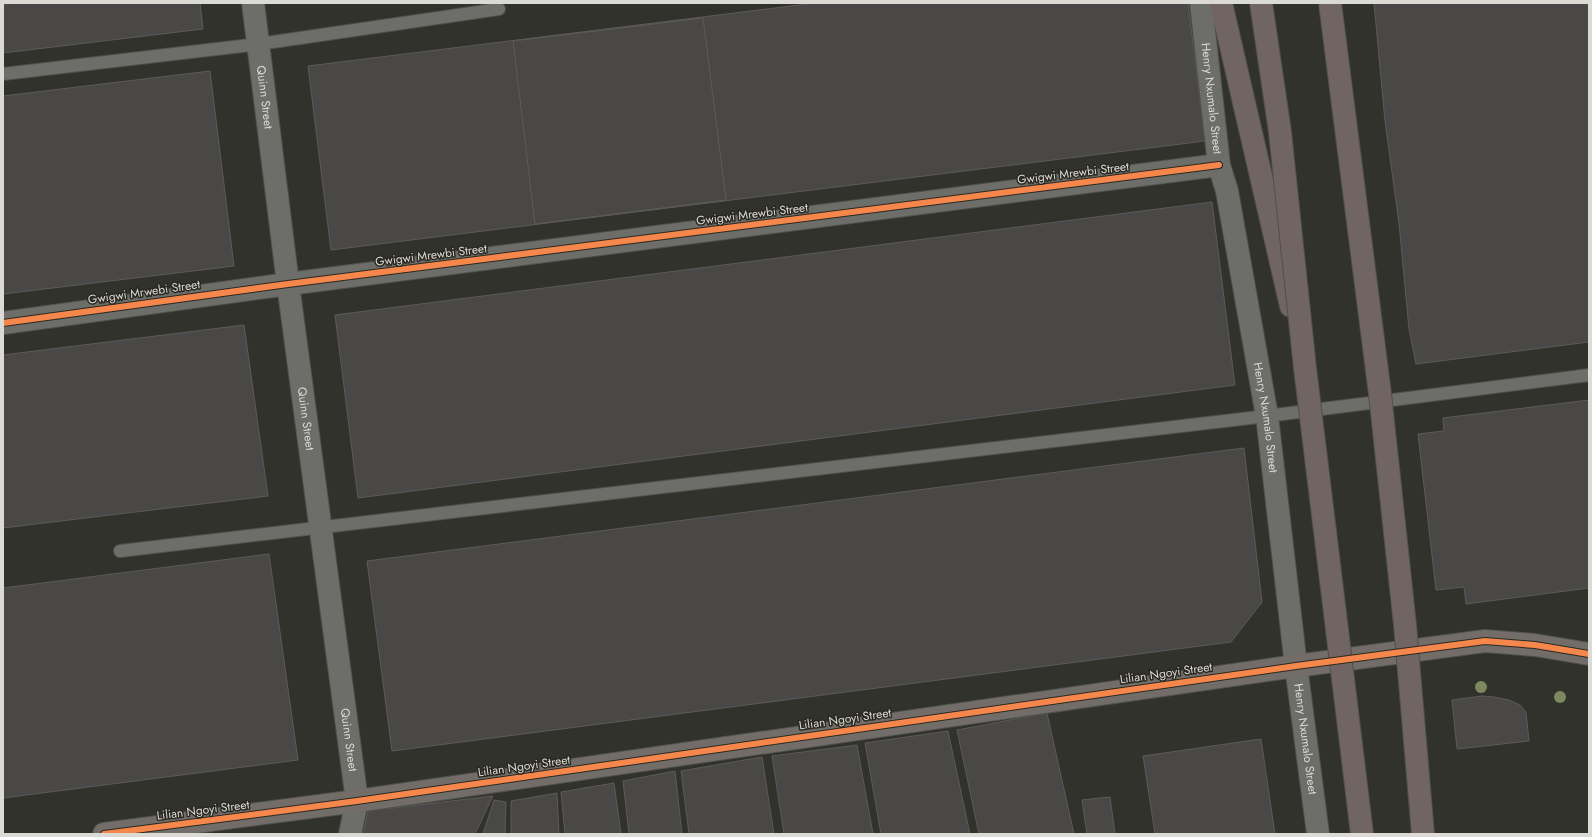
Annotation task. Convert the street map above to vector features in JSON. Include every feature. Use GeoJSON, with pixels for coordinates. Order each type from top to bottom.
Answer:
{"type":"FeatureCollection","features":[{"type":"Feature","properties":{"kind":"highway"},"geometry":{"type":"LineString","coordinates":[[1221,3],[1306,368]]}},
{"type":"Feature","properties":{"kind":"highway"},"geometry":{"type":"LineString","coordinates":[[1261,3],[1280,132],[1306,368],[1362,834]]}},
{"type":"Feature","properties":{"kind":"highway"},"geometry":{"type":"LineString","coordinates":[[1330,3],[1387,458],[1405,625],[1423,834]]}},
{"type":"Feature","properties":{"kind":"street","name":"Quinn Street"},"geometry":{"type":"LineString","coordinates":[[253,3],[319,527],[357,801],[350,834]]}},
{"type":"Feature","properties":{"kind":"street","name":"Henry Nxumalo Street"},"geometry":{"type":"LineString","coordinates":[[1201,3],[1219,165],[1227,191],[1267,416],[1296,666],[1318,834]]}},
{"type":"Feature","properties":{"kind":"street","name":"Gwigwi Mrewbi Street"},"geometry":{"type":"LineString","coordinates":[[288,284],[1219,165]]}},
{"type":"Feature","properties":{"kind":"street","name":"Gwigwi Mrwebi Street"},"geometry":{"type":"LineString","coordinates":[[3,322],[288,284]]}},
{"type":"Feature","properties":{"kind":"street","name":"Lilian Ngoyi Street"},"geometry":{"type":"LineString","coordinates":[[104,834],[197,828],[357,801],[1296,666],[1485,641],[1535,645],[1589,654]]}},
{"type":"Feature","properties":{"kind":"lane"},"geometry":{"type":"LineString","coordinates":[[3,74],[259,44],[499,9]]}},
{"type":"Feature","properties":{"kind":"lane"},"geometry":{"type":"LineString","coordinates":[[120,551],[1267,416],[1589,375]]}},
{"type":"Feature","properties":{"kind":"building"},"geometry":{"type":"Polygon","coordinates":[[[3,3],[200,3],[203,29],[3,53],[3,3]]]}},
{"type":"Feature","properties":{"kind":"building"},"geometry":{"type":"Polygon","coordinates":[[[815,3],[1188,3],[1205,141],[331,250],[308,66],[815,3]]]}},
{"type":"Feature","properties":{"kind":"building"},"geometry":{"type":"Polygon","coordinates":[[[1374,3],[1589,3],[1589,342],[1416,364],[1409,329],[1399,223],[1385,121],[1374,3]]]}},
{"type":"Feature","properties":{"kind":"building"},"geometry":{"type":"Polygon","coordinates":[[[703,18],[726,200],[535,224],[513,41],[703,18]]]}},
{"type":"Feature","properties":{"kind":"building"},"geometry":{"type":"Polygon","coordinates":[[[210,71],[234,266],[3,294],[3,96],[210,71]]]}},
{"type":"Feature","properties":{"kind":"building"},"geometry":{"type":"Polygon","coordinates":[[[1212,202],[1235,385],[358,498],[335,315],[1212,202]]]}},
{"type":"Feature","properties":{"kind":"building"},"geometry":{"type":"Polygon","coordinates":[[[244,325],[268,496],[3,528],[3,355],[244,325]]]}},
{"type":"Feature","properties":{"kind":"building"},"geometry":{"type":"Polygon","coordinates":[[[1589,400],[1589,588],[1466,604],[1464,587],[1436,590],[1418,434],[1444,431],[1443,418],[1589,400]]]}},
{"type":"Feature","properties":{"kind":"building"},"geometry":{"type":"Polygon","coordinates":[[[1244,448],[1262,602],[1231,642],[392,751],[367,561],[1244,448]]]}},
{"type":"Feature","properties":{"kind":"building"},"geometry":{"type":"Polygon","coordinates":[[[269,554],[298,760],[3,798],[3,588],[269,554]]]}},
{"type":"Feature","properties":{"kind":"building"},"geometry":{"type":"Polygon","coordinates":[[[1482,696],[1509,700],[1520,705],[1526,712],[1529,741],[1457,749],[1452,700],[1482,696]]]}},
{"type":"Feature","properties":{"kind":"building"},"geometry":{"type":"Polygon","coordinates":[[[1047,713],[1074,834],[979,834],[957,730],[1047,713]]]}},
{"type":"Feature","properties":{"kind":"building"},"geometry":{"type":"Polygon","coordinates":[[[948,731],[970,834],[881,834],[865,743],[948,731]]]}},
{"type":"Feature","properties":{"kind":"building"},"geometry":{"type":"Polygon","coordinates":[[[1261,739],[1275,834],[1155,834],[1143,756],[1261,739]]]}},
{"type":"Feature","properties":{"kind":"building"},"geometry":{"type":"Polygon","coordinates":[[[857,745],[873,834],[784,834],[772,756],[857,745]]]}},
{"type":"Feature","properties":{"kind":"building"},"geometry":{"type":"Polygon","coordinates":[[[762,757],[774,834],[689,834],[681,771],[762,757]]]}},
{"type":"Feature","properties":{"kind":"building"},"geometry":{"type":"Polygon","coordinates":[[[675,771],[682,834],[629,834],[623,781],[675,771]]]}},
{"type":"Feature","properties":{"kind":"building"},"geometry":{"type":"Polygon","coordinates":[[[614,783],[621,834],[565,834],[561,792],[614,783]]]}},
{"type":"Feature","properties":{"kind":"building"},"geometry":{"type":"Polygon","coordinates":[[[557,793],[559,834],[511,834],[511,801],[557,793]]]}},
{"type":"Feature","properties":{"kind":"building"},"geometry":{"type":"Polygon","coordinates":[[[493,796],[475,834],[363,834],[368,811],[493,796]]]}},
{"type":"Feature","properties":{"kind":"building"},"geometry":{"type":"Polygon","coordinates":[[[1110,797],[1115,834],[1087,834],[1082,800],[1110,797]]]}},
{"type":"Feature","properties":{"kind":"building"},"geometry":{"type":"Polygon","coordinates":[[[494,800],[506,802],[505,834],[483,834],[494,800]]]}},
{"type":"Feature","properties":{"kind":"cycle path"},"geometry":{"type":"LineString","coordinates":[[3,323],[288,284],[1219,165]]}},
{"type":"Feature","properties":{"kind":"cycle path"},"geometry":{"type":"LineString","coordinates":[[104,834],[357,801],[1296,666],[1485,641],[1535,645],[1589,654]]}}]}
